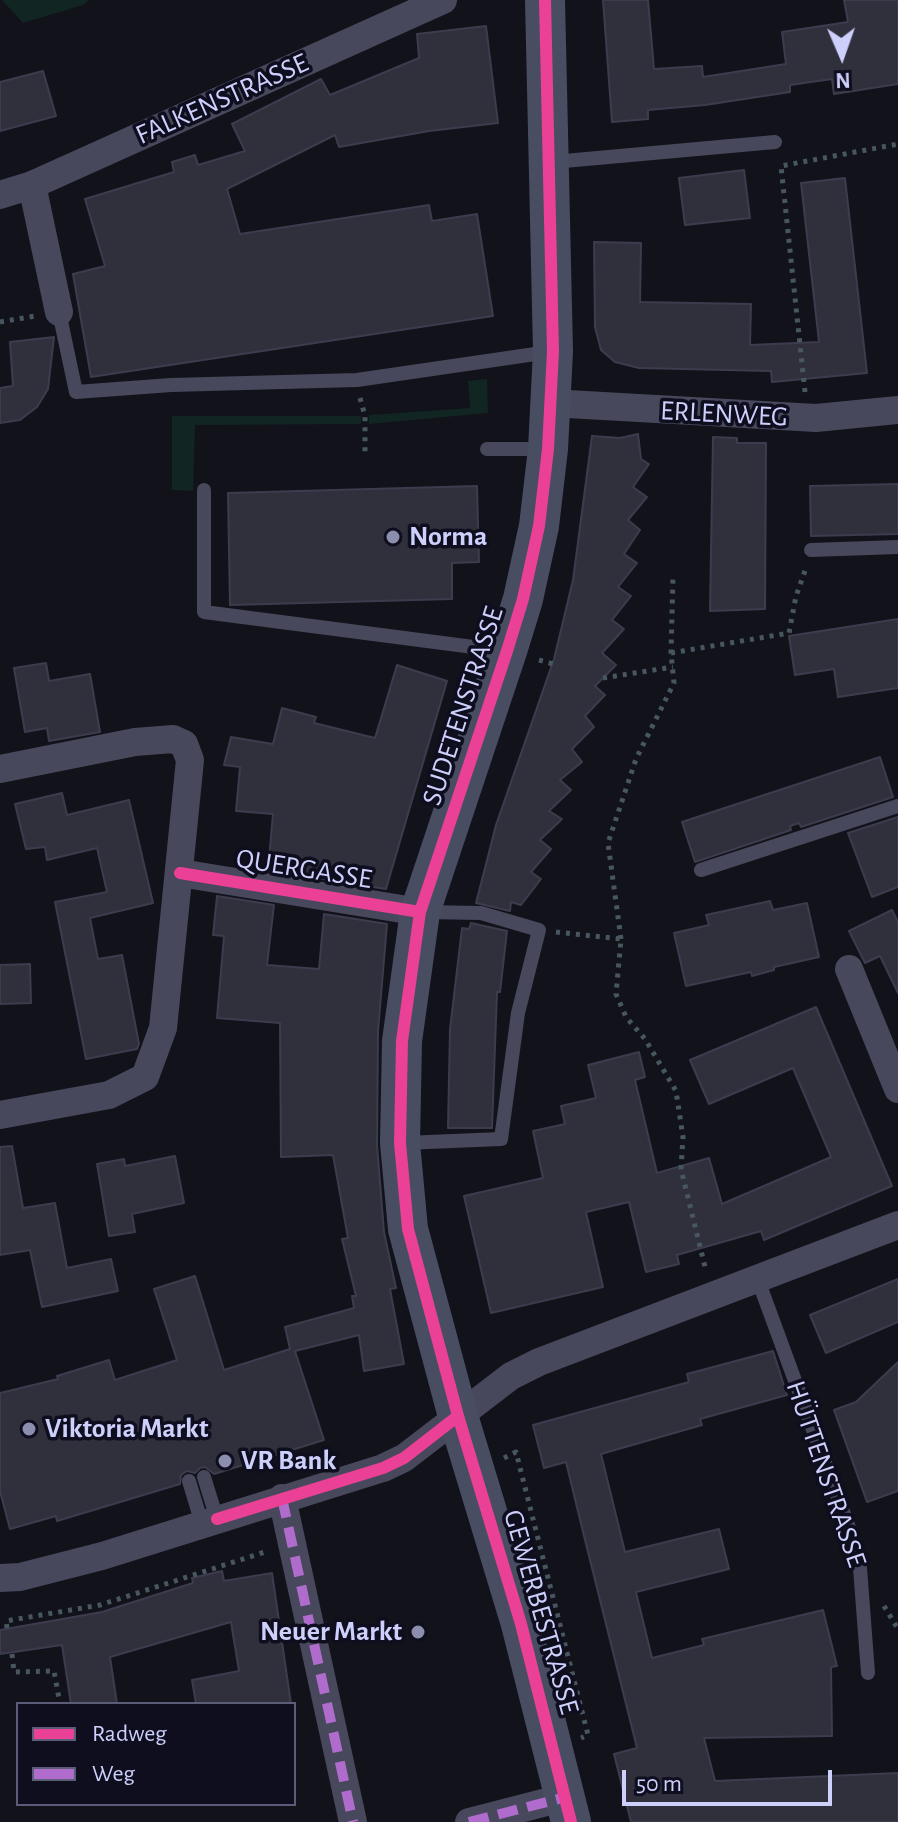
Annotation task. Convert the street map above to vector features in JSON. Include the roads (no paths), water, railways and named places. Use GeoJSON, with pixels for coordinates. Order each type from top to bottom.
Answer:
{"type":"FeatureCollection","features":[{"type":"Feature","properties":{"kind":"street","name":"FALKENSTRASSE"},"geometry":{"type":"LineString","coordinates":[[0,195],[32,185],[443,0]]}},
{"type":"Feature","properties":{"kind":"street","name":"SUDETENSTRASSE"},"geometry":{"type":"LineString","coordinates":[[458,1416],[408,1229],[400,1143],[402,1041],[420,912],[507,651],[523,599],[539,526],[548,449],[553,351],[545,0]]}},
{"type":"Feature","properties":{"kind":"street"},"geometry":{"type":"LineString","coordinates":[[32,185],[59,312]]}},
{"type":"Feature","properties":{"kind":"street","name":"ERLENWEG"},"geometry":{"type":"LineString","coordinates":[[550,403],[677,413],[808,418],[898,410]]}},
{"type":"Feature","properties":{"kind":"street"},"geometry":{"type":"LineString","coordinates":[[0,769],[135,742],[173,739],[184,744],[190,760],[163,1028],[145,1077],[109,1095],[0,1115]]}},
{"type":"Feature","properties":{"kind":"street","name":"QUERGASSE"},"geometry":{"type":"LineString","coordinates":[[180,873],[420,912]]}},
{"type":"Feature","properties":{"kind":"street"},"geometry":{"type":"LineString","coordinates":[[849,969],[898,1089]]}},
{"type":"Feature","properties":{"kind":"street"},"geometry":{"type":"LineString","coordinates":[[0,1578],[20,1577],[102,1556],[383,1468],[404,1458],[511,1376],[539,1362],[898,1225]]}},
{"type":"Feature","properties":{"kind":"street","name":"GEWERBESTRASSE"},"geometry":{"type":"LineString","coordinates":[[458,1416],[521,1624],[569,1809]]}},
{"type":"Feature","properties":{"kind":"street"},"geometry":{"type":"LineString","coordinates":[[282,1498],[353,1822]]}},
{"type":"Feature","properties":{"kind":"street"},"geometry":{"type":"LineString","coordinates":[[469,1822],[569,1809]]}},
{"type":"Feature","properties":{"kind":"lane"},"geometry":{"type":"LineString","coordinates":[[551,162],[775,142]]}},
{"type":"Feature","properties":{"kind":"lane"},"geometry":{"type":"LineString","coordinates":[[59,312],[76,392],[171,385],[357,380],[553,351]]}},
{"type":"Feature","properties":{"kind":"lane"},"geometry":{"type":"LineString","coordinates":[[487,449],[548,449]]}},
{"type":"Feature","properties":{"kind":"lane"},"geometry":{"type":"LineString","coordinates":[[204,490],[204,612],[507,651]]}},
{"type":"Feature","properties":{"kind":"lane"},"geometry":{"type":"LineString","coordinates":[[811,550],[898,547]]}},
{"type":"Feature","properties":{"kind":"lane"},"geometry":{"type":"LineString","coordinates":[[701,870],[898,806]]}},
{"type":"Feature","properties":{"kind":"lane"},"geometry":{"type":"LineString","coordinates":[[400,1143],[501,1139],[518,1013],[539,930],[481,913],[420,912]]}},
{"type":"Feature","properties":{"kind":"lane","name":"HÜTTENSTRASSE"},"geometry":{"type":"LineString","coordinates":[[758,1280],[859,1555],[868,1673]]}},
{"type":"Feature","properties":{"kind":"lane"},"geometry":{"type":"LineString","coordinates":[[197,1479],[210,1521]]}},
{"type":"Feature","properties":{"kind":"place","name":"Norma"},"geometry":{"type":"Point","coordinates":[393,537]}},
{"type":"Feature","properties":{"kind":"place","name":"Viktoria Markt"},"geometry":{"type":"Point","coordinates":[29,1429]}},
{"type":"Feature","properties":{"kind":"place","name":"VR Bank"},"geometry":{"type":"Point","coordinates":[225,1461]}},
{"type":"Feature","properties":{"kind":"place","name":"Neuer Markt"},"geometry":{"type":"Point","coordinates":[418,1632]}}]}
